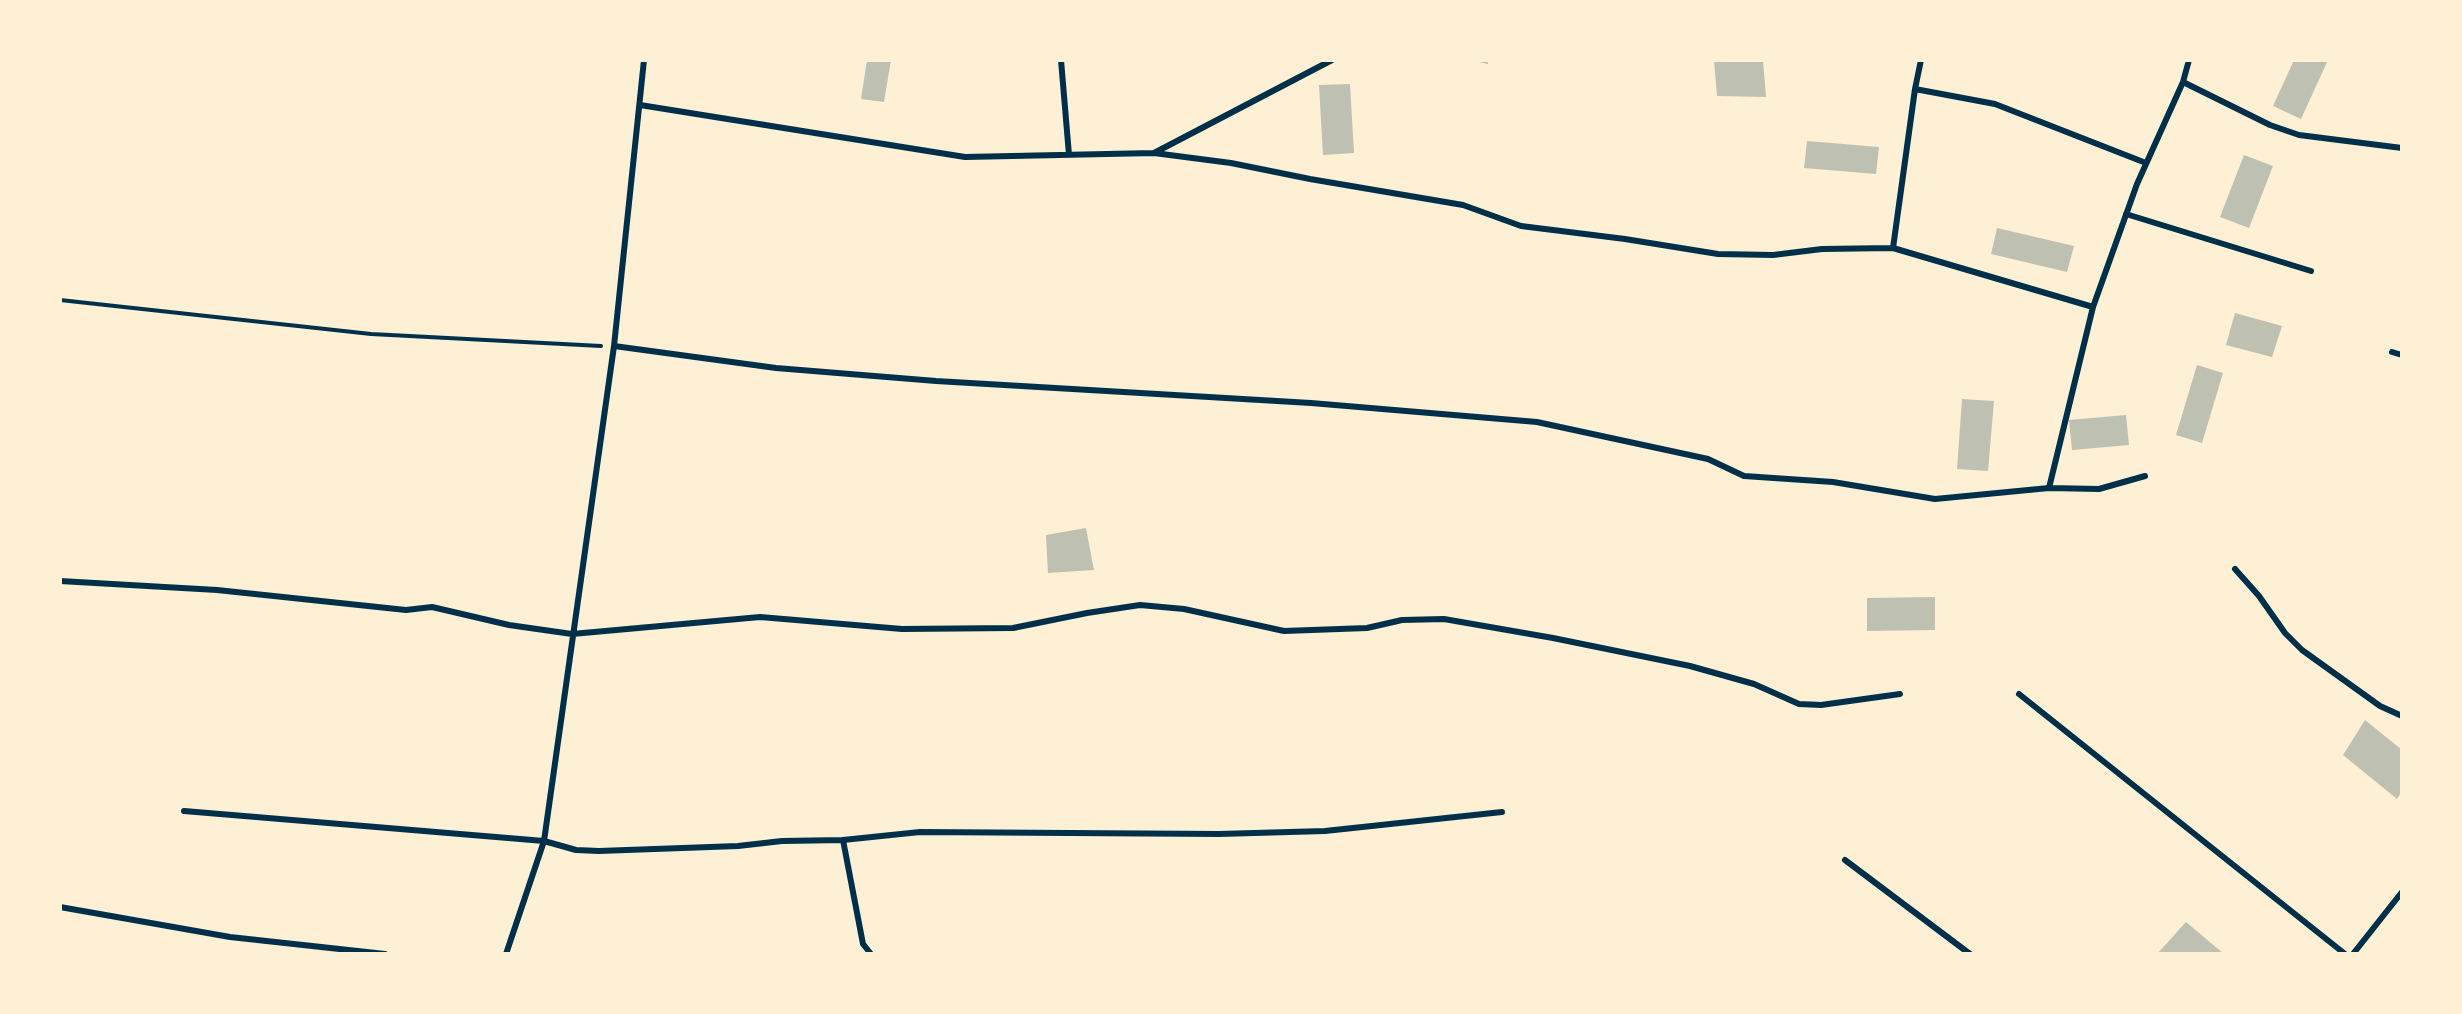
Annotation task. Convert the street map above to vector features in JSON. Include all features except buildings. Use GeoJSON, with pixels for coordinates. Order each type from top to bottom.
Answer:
{"type":"FeatureCollection","features":[{"type":"Feature","properties":{"kind":"street"},"geometry":{"type":"LineString","coordinates":[[506,954],[544,841],[614,346],[644,60]]}},
{"type":"Feature","properties":{"kind":"street"},"geometry":{"type":"LineString","coordinates":[[1060,60],[1069,155]]}},
{"type":"Feature","properties":{"kind":"street"},"geometry":{"type":"LineString","coordinates":[[1154,153],[1332,60]]}},
{"type":"Feature","properties":{"kind":"street"},"geometry":{"type":"LineString","coordinates":[[1893,248],[1921,60]]}},
{"type":"Feature","properties":{"kind":"street"},"geometry":{"type":"LineString","coordinates":[[2049,488],[2092,307],[2146,163],[2183,82],[2189,60]]}},
{"type":"Feature","properties":{"kind":"street"},"geometry":{"type":"LineString","coordinates":[[2183,82],[2270,125],[2299,135],[2402,147]]}},
{"type":"Feature","properties":{"kind":"street"},"geometry":{"type":"LineString","coordinates":[[1915,89],[1995,104],[2146,163]]}},
{"type":"Feature","properties":{"kind":"street"},"geometry":{"type":"LineString","coordinates":[[640,105],[966,157],[1154,153],[1231,163],[1464,206],[1521,226],[1718,254],[1773,255],[1822,249],[1893,248],[2092,307]]}},
{"type":"Feature","properties":{"kind":"street"},"geometry":{"type":"LineString","coordinates":[[2126,214],[2311,271]]}},
{"type":"Feature","properties":{"kind":"street"},"geometry":{"type":"LineString","coordinates":[[614,346],[776,368],[925,381],[1311,403],[1537,422],[1708,459],[1744,476],[1833,482],[1935,499],[2049,488],[2099,489],[2145,476]]}},
{"type":"Feature","properties":{"kind":"street"},"geometry":{"type":"LineString","coordinates":[[2392,352],[2402,355]]}},
{"type":"Feature","properties":{"kind":"street"},"geometry":{"type":"LineString","coordinates":[[2235,569],[2259,596],[2285,633],[2302,650],[2380,706],[2402,716]]}},
{"type":"Feature","properties":{"kind":"street"},"geometry":{"type":"LineString","coordinates":[[60,581],[217,590],[406,610],[432,607],[509,625],[572,634],[760,617],[902,629],[1013,628],[1140,605],[1184,609],[1284,630],[1367,628],[1402,620],[1444,619],[1690,666],[1754,684],[1799,704],[1821,705],[1900,694]]}},
{"type":"Feature","properties":{"kind":"street"},"geometry":{"type":"LineString","coordinates":[[2019,694],[2345,954]]}},
{"type":"Feature","properties":{"kind":"street"},"geometry":{"type":"LineString","coordinates":[[184,811],[544,841],[576,850],[599,851],[738,846],[797,840],[843,840],[920,832],[1219,834],[1325,831],[1502,812]]}},
{"type":"Feature","properties":{"kind":"street"},"geometry":{"type":"LineString","coordinates":[[843,840],[863,944],[871,954]]}},
{"type":"Feature","properties":{"kind":"street"},"geometry":{"type":"LineString","coordinates":[[1845,860],[1970,954]]}},
{"type":"Feature","properties":{"kind":"street"},"geometry":{"type":"LineString","coordinates":[[2353,954],[2402,892]]}},
{"type":"Feature","properties":{"kind":"street"},"geometry":{"type":"LineString","coordinates":[[60,907],[230,937],[385,954]]}},
{"type":"Feature","properties":{"kind":"path"},"geometry":{"type":"LineString","coordinates":[[60,300],[371,334],[614,346]]}}]}
